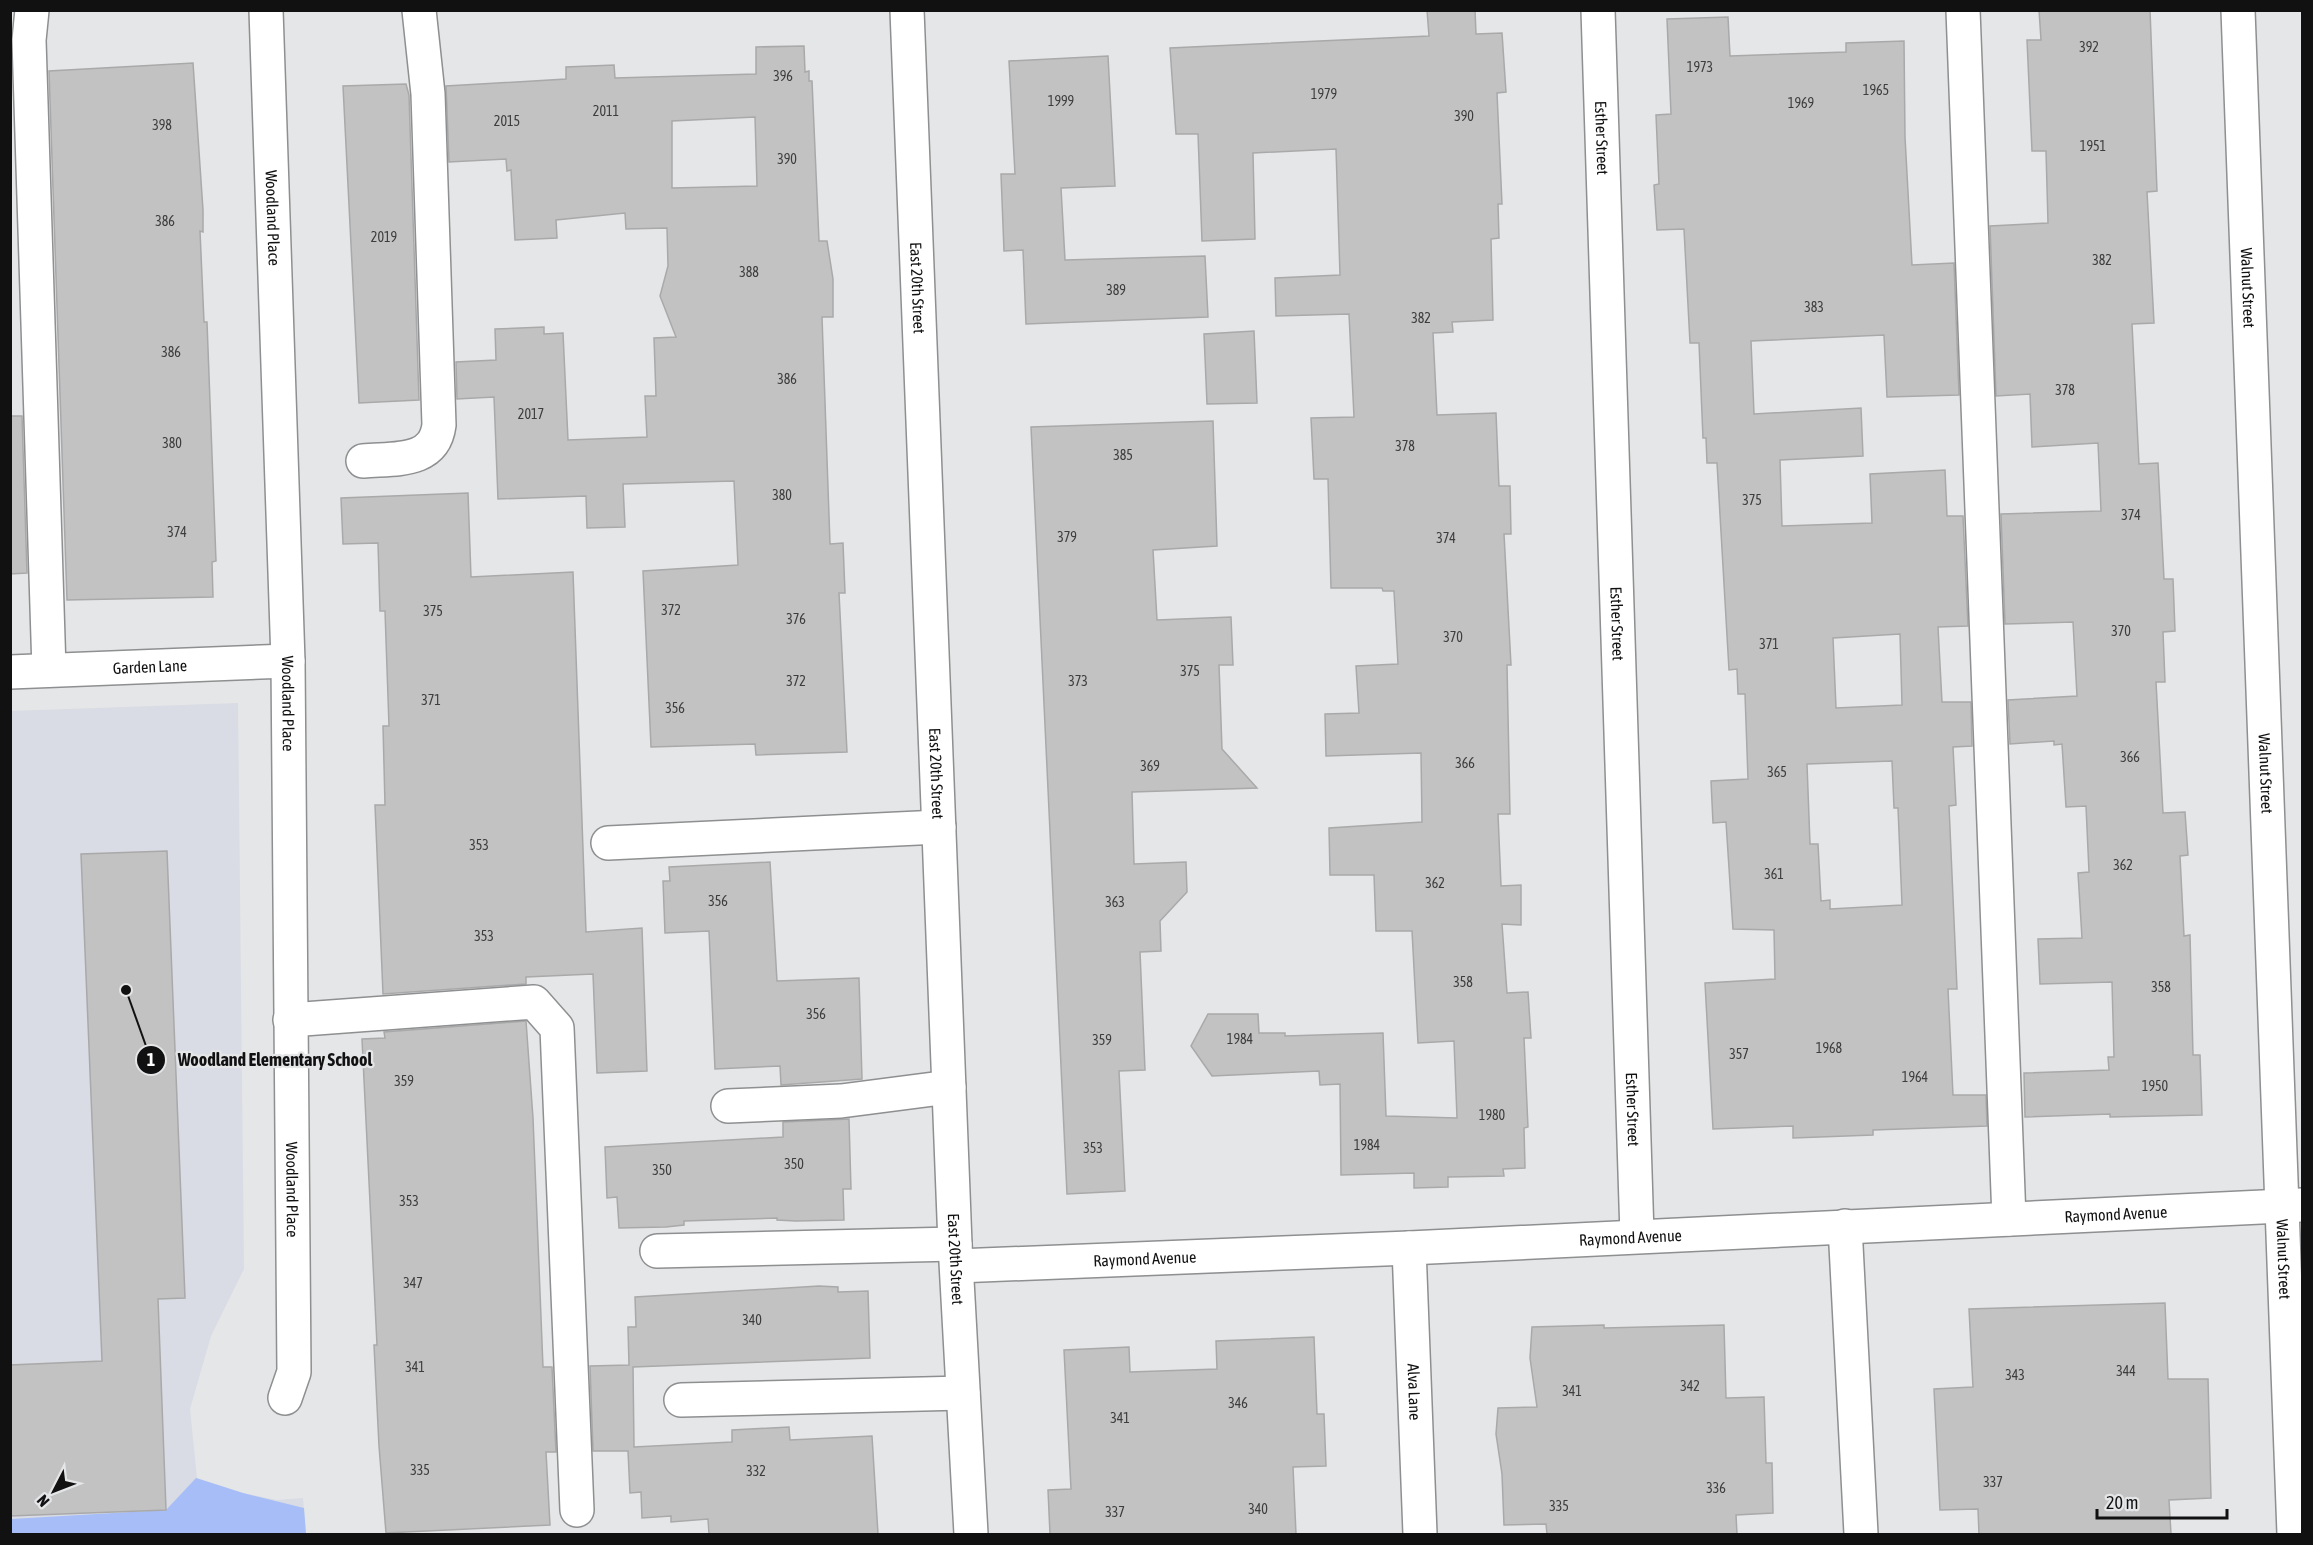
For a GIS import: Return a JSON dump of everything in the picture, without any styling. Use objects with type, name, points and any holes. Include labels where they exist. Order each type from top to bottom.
[{"type":"street","points":[[32,10],[30,52],[49,670]]},
{"type":"street","name":"Woodland Place","points":[[266,10],[288,661],[294,1372],[285,1398]]},
{"type":"street","points":[[363,461],[416,456],[430,448],[437,438],[439,425],[428,94],[419,10]]},
{"type":"street","name":"East 20th Street","points":[[906,10],[956,1255],[971,1534]]},
{"type":"street","name":"Esther Street","points":[[1598,10],[1636,1235]]},
{"type":"street","points":[[1964,10],[2009,1219]]},
{"type":"street","name":"Walnut Street","points":[[2238,10],[2292,1206],[2294,1534]]},
{"type":"street","name":"Garden Lane","points":[[10,672],[288,661]]},
{"type":"street","points":[[608,843],[939,827]]},
{"type":"street","points":[[290,1020],[534,1002],[557,1028],[577,1510]]},
{"type":"street","points":[[728,1106],[841,1101],[949,1087]]},
{"type":"street","name":"Raymond Avenue","points":[[657,1251],[956,1255],[1409,1248],[1636,1235],[2292,1206]]},
{"type":"street","points":[[1845,1226],[1861,1534]]},
{"type":"street","name":"Alva Lane","points":[[1409,1248],[1420,1534]]},
{"type":"street","points":[[681,1400],[963,1394]]},
{"type":"shaded area","points":[[238,703],[244,1269],[211,1336],[190,1409],[197,1478],[243,1493],[277,1500],[303,1498],[306,1534],[11,1534],[10,711]]},
{"type":"shaded area","points":[[196,1478],[243,1493],[304,1508],[306,1534],[11,1534],[11,1519],[166,1510]]},
{"type":"building","points":[[1427,10],[1475,10],[1476,34],[1502,33],[1506,92],[1497,93],[1502,204],[1498,204],[1499,238],[1491,239],[1493,320],[1452,322],[1453,332],[1433,333],[1437,415],[1496,413],[1499,486],[1510,486],[1511,534],[1504,534],[1511,665],[1507,665],[1510,814],[1498,814],[1501,886],[1521,885],[1521,925],[1502,924],[1507,993],[1528,992],[1531,1038],[1524,1038],[1528,1127],[1524,1128],[1525,1168],[1503,1169],[1504,1176],[1448,1177],[1448,1187],[1414,1188],[1414,1173],[1341,1175],[1340,1084],[1320,1085],[1319,1071],[1212,1076],[1191,1046],[1208,1014],[1258,1014],[1259,1033],[1285,1033],[1285,1036],[1383,1033],[1386,1116],[1457,1118],[1454,1041],[1418,1043],[1412,931],[1376,931],[1374,875],[1330,875],[1329,828],[1422,822],[1421,753],[1326,756],[1325,714],[1359,713],[1356,666],[1398,664],[1394,591],[1383,591],[1382,588],[1331,588],[1328,479],[1314,479],[1311,418],[1354,417],[1349,314],[1276,316],[1275,278],[1340,275],[1336,149],[1253,153],[1255,239],[1202,241],[1198,134],[1176,134],[1170,48],[1429,36]]},
{"type":"building","points":[[2039,10],[2150,10],[2157,191],[2147,192],[2154,323],[2132,324],[2139,464],[2158,463],[2164,579],[2173,579],[2175,631],[2163,632],[2165,682],[2156,682],[2163,813],[2185,812],[2188,855],[2180,856],[2184,936],[2190,935],[2193,1055],[2200,1055],[2202,1115],[2110,1117],[2110,1114],[2025,1117],[2024,1073],[2109,1070],[2108,1057],[2114,1057],[2112,982],[2040,984],[2038,939],[2082,938],[2078,873],[2089,872],[2086,806],[2066,807],[2062,744],[2054,745],[2054,741],[2010,744],[2008,700],[2077,696],[2073,622],[2005,624],[2001,514],[2101,511],[2098,443],[2032,447],[2030,394],[1996,396],[1990,226],[2048,223],[2046,151],[2032,151],[2027,40],[2041,40]]},
{"type":"building","points":[[1728,17],[1730,56],[1846,52],[1846,43],[1904,41],[1905,137],[1912,265],[1954,263],[1959,395],[1887,397],[1884,335],[1751,341],[1754,414],[1861,408],[1863,456],[1780,460],[1782,526],[1872,523],[1870,474],[1945,470],[1947,516],[1963,516],[1968,626],[1938,627],[1942,702],[1971,702],[1972,746],[1953,747],[1956,805],[1949,806],[1957,989],[1948,989],[1953,1095],[1986,1095],[1987,1126],[1873,1130],[1873,1135],[1793,1138],[1793,1126],[1713,1129],[1705,983],[1775,979],[1774,930],[1733,929],[1726,822],[1713,823],[1711,781],[1748,779],[1745,694],[1738,694],[1737,669],[1729,670],[1717,463],[1707,463],[1706,438],[1703,438],[1699,343],[1690,343],[1684,229],[1657,230],[1654,185],[1659,184],[1656,115],[1671,114],[1667,19]],"holes":[[[1900,634],[1902,705],[1836,708],[1833,638]],[[1892,761],[1894,808],[1898,808],[1902,905],[1830,909],[1830,900],[1821,901],[1818,844],[1810,844],[1807,764]]]},
{"type":"building","points":[[804,46],[805,72],[809,71],[809,81],[812,81],[819,241],[827,241],[833,279],[833,317],[822,317],[830,544],[843,543],[845,593],[839,593],[847,752],[756,755],[755,744],[651,747],[643,571],[738,565],[734,481],[623,484],[625,527],[587,528],[586,496],[498,499],[494,397],[457,399],[456,362],[496,360],[495,329],[544,327],[544,334],[563,333],[568,440],[647,437],[645,396],[656,396],[654,338],[676,337],[660,296],[668,266],[667,228],[626,229],[625,213],[556,220],[557,238],[515,240],[511,170],[507,171],[506,159],[449,162],[446,86],[566,79],[566,67],[614,65],[615,78],[756,74],[756,47]],"holes":[[[755,117],[757,186],[672,188],[672,121]]]},
{"type":"building","points":[[1108,56],[1115,186],[1061,188],[1065,260],[1205,256],[1208,317],[1026,324],[1023,250],[1004,251],[1001,174],[1015,174],[1009,61]]},
{"type":"building","points":[[193,63],[203,210],[203,232],[200,231],[204,322],[207,322],[216,561],[212,562],[213,597],[67,600],[49,71]]},
{"type":"building","points":[[406,84],[409,95],[419,400],[359,403],[343,86]]},
{"type":"building","points":[[1254,331],[1257,403],[1207,404],[1204,334]]},
{"type":"building","points":[[10,416],[22,416],[27,573],[10,574]]},
{"type":"building","points":[[1213,421],[1217,546],[1153,550],[1157,620],[1231,617],[1233,665],[1219,665],[1222,749],[1257,788],[1132,792],[1134,864],[1186,862],[1187,892],[1160,921],[1161,951],[1140,952],[1145,1070],[1119,1071],[1125,1191],[1067,1194],[1031,427]]},
{"type":"building","points":[[468,493],[471,577],[573,572],[586,932],[642,928],[647,1071],[597,1073],[593,974],[526,977],[526,984],[383,994],[375,805],[385,805],[383,726],[389,726],[385,611],[380,611],[378,543],[343,544],[341,498]]},
{"type":"building","points":[[167,851],[185,1298],[158,1299],[166,1510],[10,1516],[10,1365],[102,1361],[81,854]]},
{"type":"building","points":[[770,862],[777,981],[859,978],[862,1079],[781,1085],[780,1066],[715,1069],[709,931],[665,933],[663,881],[670,881],[669,867]]},
{"type":"building","points":[[526,1021],[533,1118],[543,1367],[552,1367],[556,1452],[546,1452],[550,1525],[386,1533],[374,1345],[377,1345],[362,1039],[385,1038],[384,1032]]},
{"type":"building","points":[[849,1119],[851,1189],[843,1189],[844,1220],[796,1221],[777,1220],[777,1218],[684,1221],[684,1225],[666,1227],[619,1228],[617,1197],[607,1198],[605,1147],[783,1137],[783,1122]]},
{"type":"building","points":[[819,1286],[838,1287],[838,1292],[868,1291],[870,1358],[633,1367],[634,1447],[732,1442],[732,1430],[789,1427],[790,1440],[872,1436],[878,1534],[709,1534],[708,1519],[671,1522],[671,1516],[642,1518],[641,1492],[630,1493],[628,1451],[593,1451],[590,1366],[629,1365],[628,1327],[636,1327],[635,1297]]},
{"type":"building","points":[[2165,1303],[2168,1379],[2208,1379],[2211,1498],[2169,1500],[2171,1534],[1979,1534],[1978,1509],[1940,1510],[1934,1389],[1973,1387],[1969,1309]]},
{"type":"building","points":[[1604,1325],[1604,1328],[1724,1325],[1726,1398],[1764,1397],[1766,1463],[1772,1463],[1773,1513],[1736,1515],[1737,1534],[1547,1534],[1546,1524],[1504,1525],[1502,1474],[1496,1434],[1498,1408],[1537,1407],[1530,1358],[1532,1327]]},
{"type":"building","points":[[1314,1337],[1317,1414],[1324,1414],[1326,1466],[1293,1467],[1296,1534],[1050,1534],[1048,1490],[1071,1489],[1064,1350],[1129,1347],[1130,1372],[1217,1369],[1216,1341]]},
{"type":"place","name":"Woodland Elementary School","points":[[126,990]]}]
